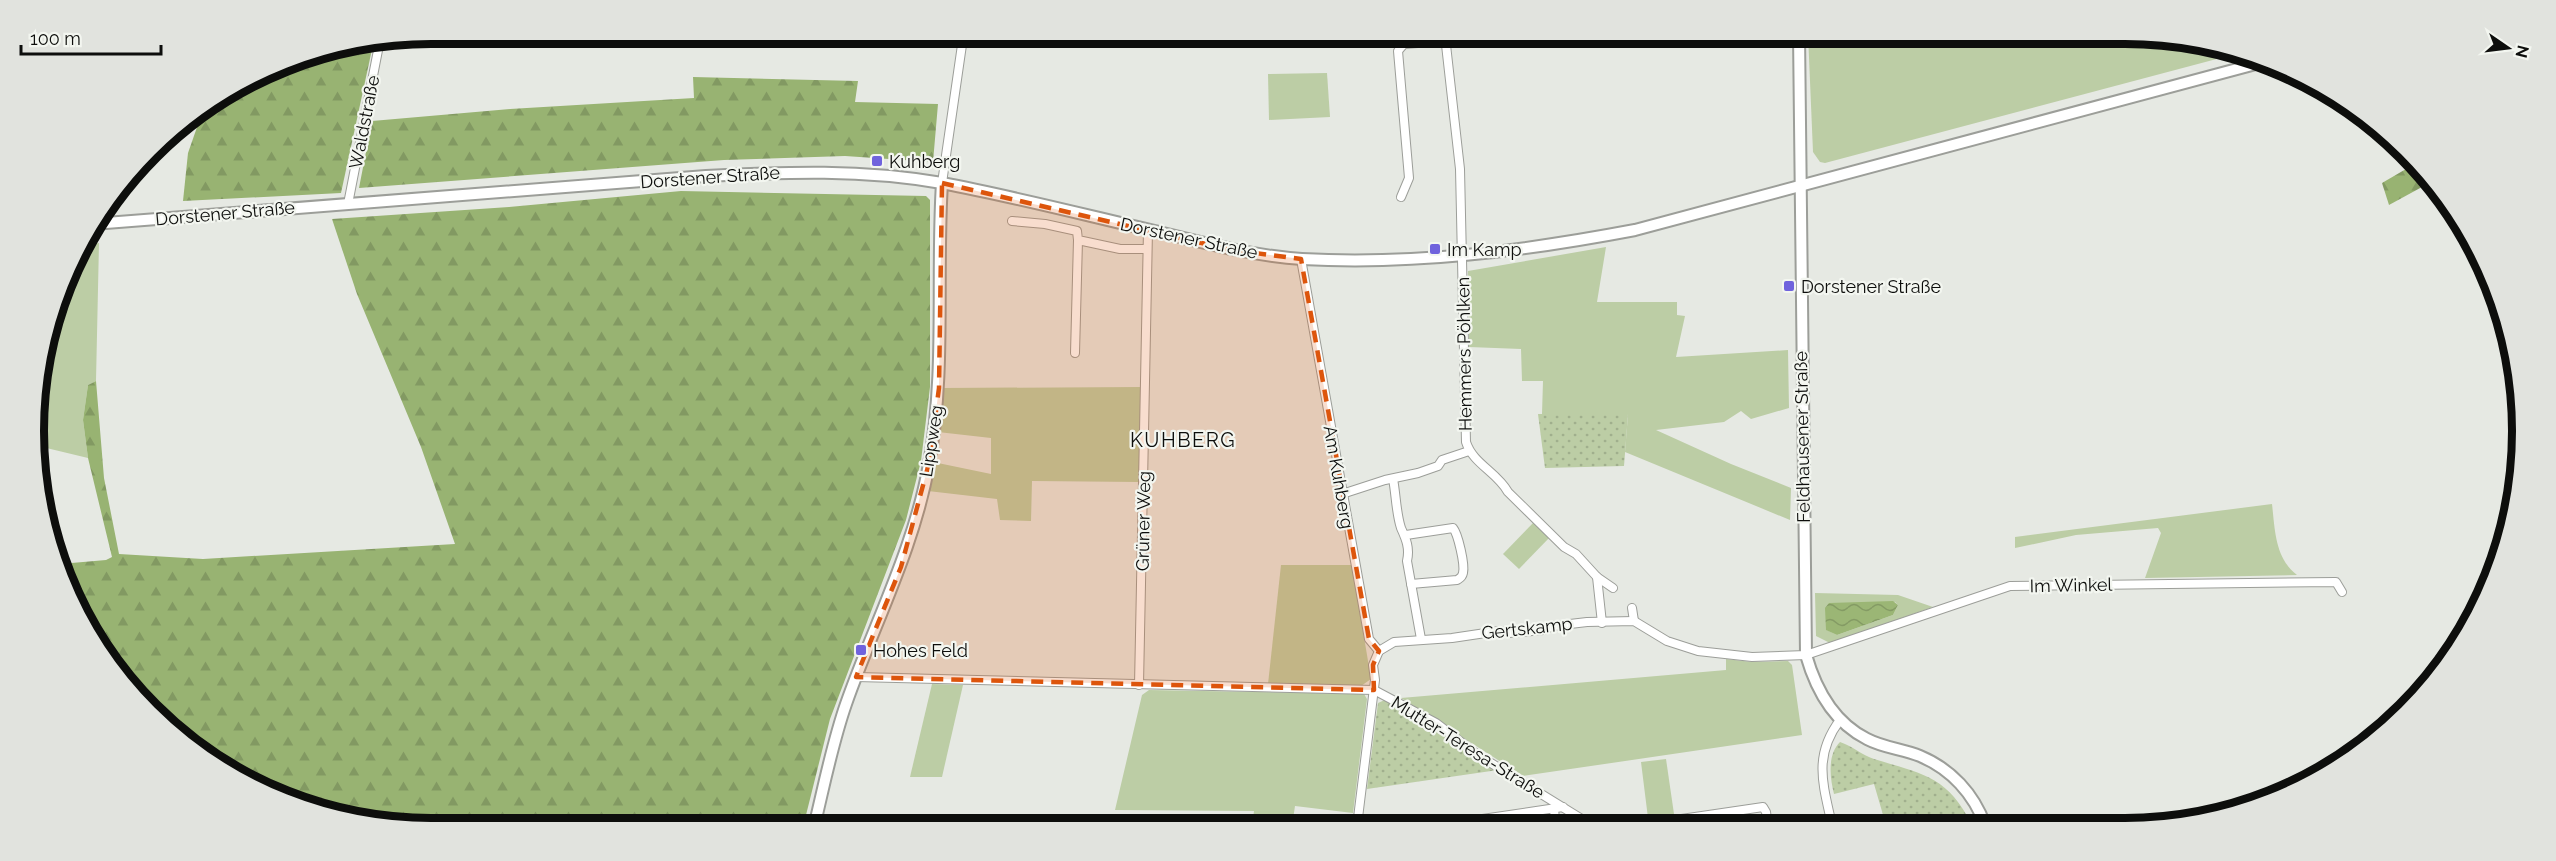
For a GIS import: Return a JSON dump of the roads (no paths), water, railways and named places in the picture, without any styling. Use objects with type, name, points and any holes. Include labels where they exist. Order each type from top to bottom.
[{"type":"main road","name":"Feldhausener Straße","points":[[1799,44],[1806,655],[1818,691],[1840,720],[1865,738],[1920,756],[1938,765],[1970,795],[1982,818]]},
{"type":"main road","name":"Dorstener Straße","points":[[104,223],[790,171],[872,173],[942,183],[1232,250],[1301,259],[1462,256],[1543,247],[1635,230],[2252,65]]},
{"type":"main road","name":"Lippweg","points":[[816,818],[836,736],[856,677],[904,558],[929,464],[939,388],[939,245],[942,183]]},
{"type":"street","name":"Lippweg","points":[[942,183],[962,44]]},
{"type":"street","points":[[1401,197],[1409,178],[1398,51],[1404,44]]},
{"type":"street","points":[[1446,44],[1460,169],[1462,256]]},
{"type":"street","name":"Waldstraße","points":[[348,204],[379,47]]},
{"type":"street","points":[[1012,221],[1045,224],[1077,231],[1075,353]]},
{"type":"street","name":"Grüner Weg","points":[[1139,685],[1148,230]]},
{"type":"street","points":[[1078,240],[1120,249],[1147,249]]},
{"type":"street","name":"Hemmers Pöhlken","points":[[1462,256],[1466,442],[1469,451],[1564,547],[1576,554],[1597,577],[1612,588]]},
{"type":"street","name":"Am Kuhberg","points":[[1301,259],[1369,639],[1379,651]]},
{"type":"street","name":"Hemmers Pöhlken","points":[[1342,494],[1438,466],[1442,460],[1469,451]]},
{"type":"street","points":[[1393,479],[1401,528],[1406,535],[1420,639]]},
{"type":"street","points":[[1406,535],[1452,528],[1457,533],[1464,570],[1462,576],[1457,580],[1411,584]]},
{"type":"street","points":[[1597,577],[1602,622]]},
{"type":"street","name":"Im Winkel","points":[[1806,655],[2010,586],[2336,582],[2342,592]]},
{"type":"street","points":[[1632,609],[1634,621],[1667,641],[1698,651],[1752,657],[1806,655]]},
{"type":"street","name":"Gertskamp","points":[[1379,651],[1394,642],[1452,638],[1499,631],[1509,633],[1543,630],[1553,626],[1634,621]]},
{"type":"street","points":[[1358,818],[1374,690],[1373,663],[1379,651]]},
{"type":"street","points":[[856,677],[1374,690]]},
{"type":"street","name":"Mutter-Teresa-Straße","points":[[1374,690],[1436,723],[1478,755],[1580,818]]},
{"type":"street","points":[[1831,818],[1822,767],[1825,744],[1840,720]]},
{"type":"street","points":[[1501,818],[1563,807]]},
{"type":"street","points":[[1688,818],[1763,807],[1766,818]]},
{"type":"street","points":[[1554,810],[1555,818]]},
{"type":"water","points":[[1893,601],[1898,605],[1893,615],[1837,635],[1826,630],[1825,608],[1829,603]]},
{"type":"place","name":"Kuhberg","points":[[877,161]]},
{"type":"place","name":"Im Kamp","points":[[1435,249]]},
{"type":"place","name":"Dorstener Straße","points":[[1789,286]]},
{"type":"place","name":"Hohes Feld","points":[[861,650]]},
{"type":"district","name":"KUHBERG","points":[[1183,440]]}]
